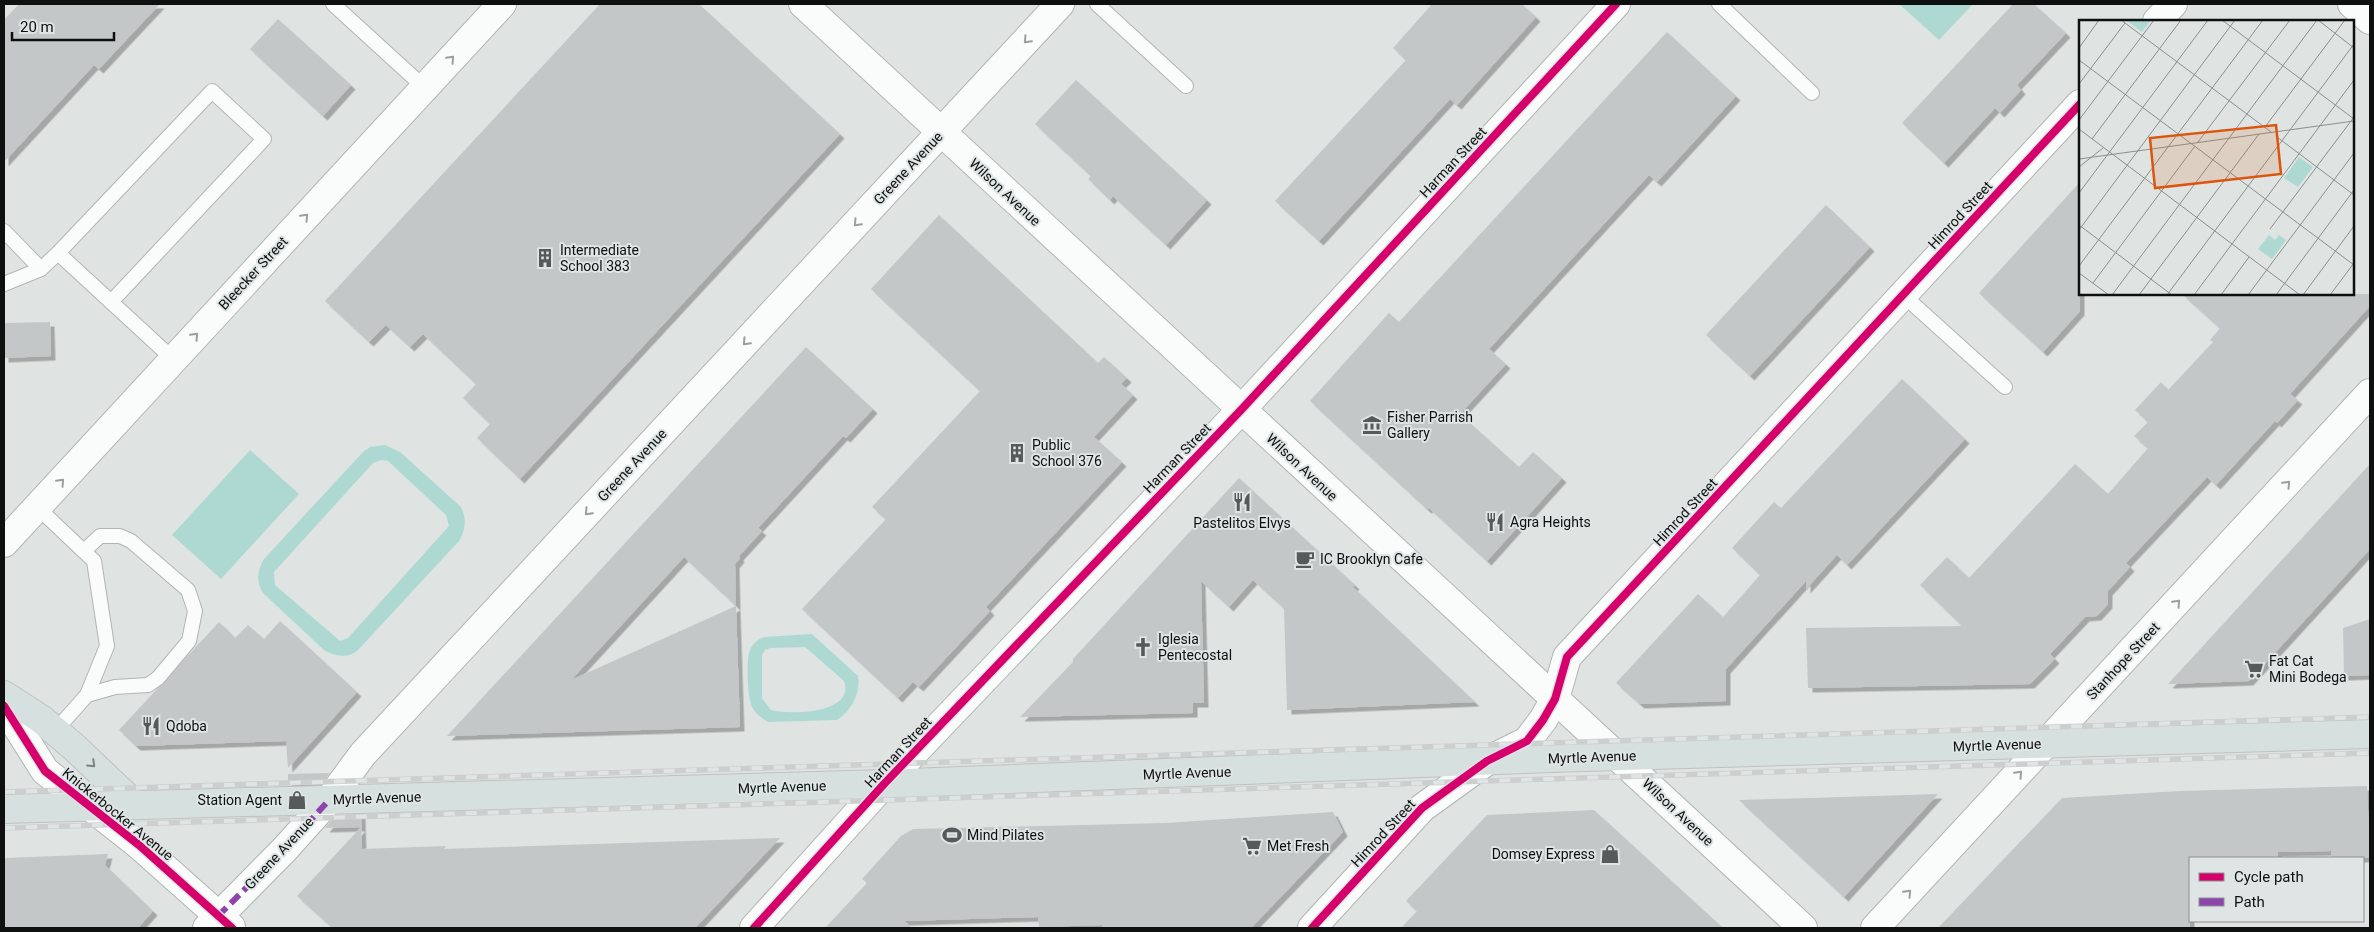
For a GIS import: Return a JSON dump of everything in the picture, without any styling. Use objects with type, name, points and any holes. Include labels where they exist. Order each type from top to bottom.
[{"type":"main road","points":[[4,695],[41,719],[134,804]]},
{"type":"main road","name":"Myrtle Avenue","points":[[4,809],[884,784],[1487,761],[2370,734]]},
{"type":"street","name":"Bleecker Street","points":[[4,543],[502,4]]},
{"type":"street","name":"Wilson Avenue","points":[[803,4],[1240,410],[1803,928]]},
{"type":"street","name":"Greene Avenue","points":[[219,924],[329,800],[369,747],[1060,4]]},
{"type":"street","name":"Harman Street","points":[[754,928],[884,784],[1240,410],[1616,4]]},
{"type":"street","points":[[2352,4],[2370,20]]},
{"type":"street","name":"Himrod Street","points":[[1312,928],[1422,808],[1487,761],[1527,741],[1543,720],[1555,699],[1567,657],[2079,105]]},
{"type":"street","name":"Stanhope Street","points":[[1874,928],[2370,393]]},
{"type":"street","name":"Knickerbocker Avenue","points":[[4,706],[45,772],[139,845],[219,924]]},
{"type":"lane","points":[[333,4],[425,88]]},
{"type":"lane","points":[[1097,4],[1186,86]]},
{"type":"lane","points":[[1719,4],[1812,93]]},
{"type":"lane","points":[[4,284],[41,269],[58,254],[212,91],[264,139],[111,302]]},
{"type":"lane","points":[[4,231],[41,269]]},
{"type":"lane","points":[[58,254],[173,359]]},
{"type":"lane","points":[[1903,295],[2005,387]]},
{"type":"lane","points":[[37,507],[94,561],[107,646],[87,695],[55,731]]},
{"type":"lane","points":[[84,551],[100,536],[120,536],[131,541],[188,590],[195,611],[189,641],[158,678],[148,685],[115,687],[87,695]]},
{"type":"shaded area","points":[[1899,4],[1973,4],[1939,40]]},
{"type":"shaded area","points":[[385,445],[400,452],[460,506],[465,519],[464,528],[459,541],[358,650],[346,656],[338,655],[325,651],[263,593],[258,580],[259,572],[264,559],[363,452],[370,447]],"holes":[[[382,460],[388,461],[446,515],[449,526],[348,638],[340,641],[275,585],[274,572],[373,463]]]},
{"type":"shaded area","points":[[250,450],[299,494],[221,579],[172,535]]},
{"type":"shaded area","points":[[812,634],[858,676],[858,689],[854,701],[847,712],[837,720],[768,722],[758,715],[753,709],[749,697],[748,662],[753,645],[765,637]],"holes":[[[805,647],[844,681],[845,692],[840,700],[831,706],[805,712],[771,710],[762,698],[762,655],[765,650],[770,648]]]},
{"type":"building","points":[[19,4],[160,4],[99,69],[94,65],[4,162],[4,20]]},
{"type":"building","name":"Intermediate School 383","points":[[600,4],[699,4],[840,134],[520,479],[477,438],[490,424],[463,398],[476,384],[423,334],[410,347],[386,325],[369,342],[325,301]]},
{"type":"building","points":[[1432,4],[1522,4],[1536,17],[1457,105],[1450,99],[1319,241],[1275,201],[1406,60],[1393,48]]},
{"type":"building","points":[[2013,4],[2034,4],[2066,33],[2017,85],[2021,90],[2000,113],[1995,108],[1944,163],[1902,123]]},
{"type":"building","points":[[278,19],[351,85],[323,116],[250,49]]},
{"type":"building","points":[[1667,32],[1736,96],[1657,182],[1649,175],[1489,349],[1506,364],[1460,414],[1519,467],[1533,452],[1562,478],[1487,561],[1429,508],[1427,509],[1310,401],[1389,313],[1399,322]]},
{"type":"building","points":[[1076,80],[1207,200],[1166,245],[1113,196],[1110,200],[1088,179],[1091,176],[1035,124]]},
{"type":"building","points":[[2079,183],[2080,311],[2043,352],[1979,293]]},
{"type":"building","points":[[1826,205],[1870,247],[1750,376],[1706,335]]},
{"type":"building","name":"Public School 376","points":[[939,215],[1098,363],[1104,357],[1127,378],[1121,384],[1133,395],[1094,437],[1122,462],[986,607],[990,611],[919,687],[913,682],[898,698],[802,609],[886,519],[872,507],[980,391],[871,289]]},
{"type":"building","points":[[2370,294],[2370,306],[2290,394],[2298,400],[2277,423],[2275,421],[2216,485],[2207,477],[2126,563],[2130,567],[2108,591],[2108,604],[2097,616],[2085,617],[2050,654],[2055,659],[2030,684],[1808,688],[1806,628],[1962,626],[1920,585],[1947,557],[1969,578],[2075,464],[2108,494],[2148,448],[2134,436],[2148,422],[2135,410],[2161,382],[2168,390],[2213,342],[2210,340],[2220,328],[2183,295]]},
{"type":"building","points":[[50,322],[51,356],[4,358],[4,323]]},
{"type":"building","points":[[806,347],[873,409],[846,438],[843,436],[758,528],[762,531],[739,556],[740,558],[735,564],[740,727],[447,736]],"holes":[[[684,557],[736,606],[571,680]]]},
{"type":"building","points":[[1902,379],[1965,439],[1847,565],[1837,555],[1806,589],[1806,581],[1726,669],[1726,701],[1640,704],[1616,683],[1698,594],[1723,617],[1760,575],[1732,548],[1774,502],[1781,508]]},
{"type":"building","points":[[2370,464],[2370,549],[2249,681],[2168,684]]},
{"type":"building","points":[[1239,478],[1355,585],[1353,587],[1475,702],[1287,710],[1284,608],[1253,580],[1229,607],[1201,581],[1204,703],[1193,703],[1193,713],[1020,717],[1073,662],[1073,659]]},
{"type":"building","points":[[2370,619],[2370,675],[2344,676],[2343,628]]},
{"type":"building","points":[[280,621],[357,692],[288,768],[286,741],[136,746],[119,730],[219,622],[235,638],[248,625],[264,639]]},
{"type":"building","points":[[330,773],[321,784],[288,785],[288,774]]},
{"type":"building","points":[[2367,786],[2370,858],[2331,857],[2331,851],[2278,852],[2278,857],[2189,857],[2190,928],[1938,928],[2062,798],[2180,791]]},
{"type":"building","points":[[1938,794],[1844,897],[1739,800],[1810,798]]},
{"type":"building","points":[[1594,810],[1723,928],[1401,928],[1417,911],[1406,901],[1487,815]]},
{"type":"building","points":[[1333,812],[1343,832],[1251,928],[1102,928],[1102,925],[1039,927],[1038,917],[904,921],[912,928],[825,928],[867,883],[862,879],[901,836],[913,829],[1165,823]]},
{"type":"building","points":[[361,814],[362,849],[446,846],[444,849],[780,838],[695,928],[333,928],[297,896],[361,827],[325,828],[336,815]]},
{"type":"building","points":[[108,854],[105,865],[153,911],[138,928],[4,928],[4,858]]},
{"type":"railway","points":[[4,792],[2370,717]]},
{"type":"railway","points":[[4,828],[2370,753]]},
{"type":"marked path","points":[[218,916],[284,850],[329,800]]},
{"type":"cycle path","points":[[754,928],[884,784],[1241,410],[1616,4]]},
{"type":"cycle path","points":[[1312,928],[1422,808],[1487,761],[1527,741],[1543,720],[1555,699],[1567,657],[2079,105]]},
{"type":"cycle path","points":[[4,706],[45,771],[139,845],[232,928]]},
{"type":"place","name":"Intermediate School 383","points":[[545,258]]},
{"type":"place","name":"Fisher Parrish Gallery","points":[[1372,425]]},
{"type":"place","name":"Public School 376","points":[[1017,453]]},
{"type":"place","name":"Pastelitos Elvys","points":[[1242,502]]},
{"type":"place","name":"Agra Heights","points":[[1495,522]]},
{"type":"place","name":"IC Brooklyn Cafe","points":[[1305,559]]},
{"type":"place","name":"Iglesia Pentecostal","points":[[1143,647]]},
{"type":"place","name":"Fat Cat Mini Bodega","points":[[2254,669]]},
{"type":"place","name":"Qdoba","points":[[151,726]]},
{"type":"place","name":"Station Agent","points":[[297,800]]},
{"type":"place","name":"Mind Pilates","points":[[952,835]]},
{"type":"place","name":"Met Fresh","points":[[1252,846]]},
{"type":"place","name":"Domsey Express","points":[[1610,854]]}]
